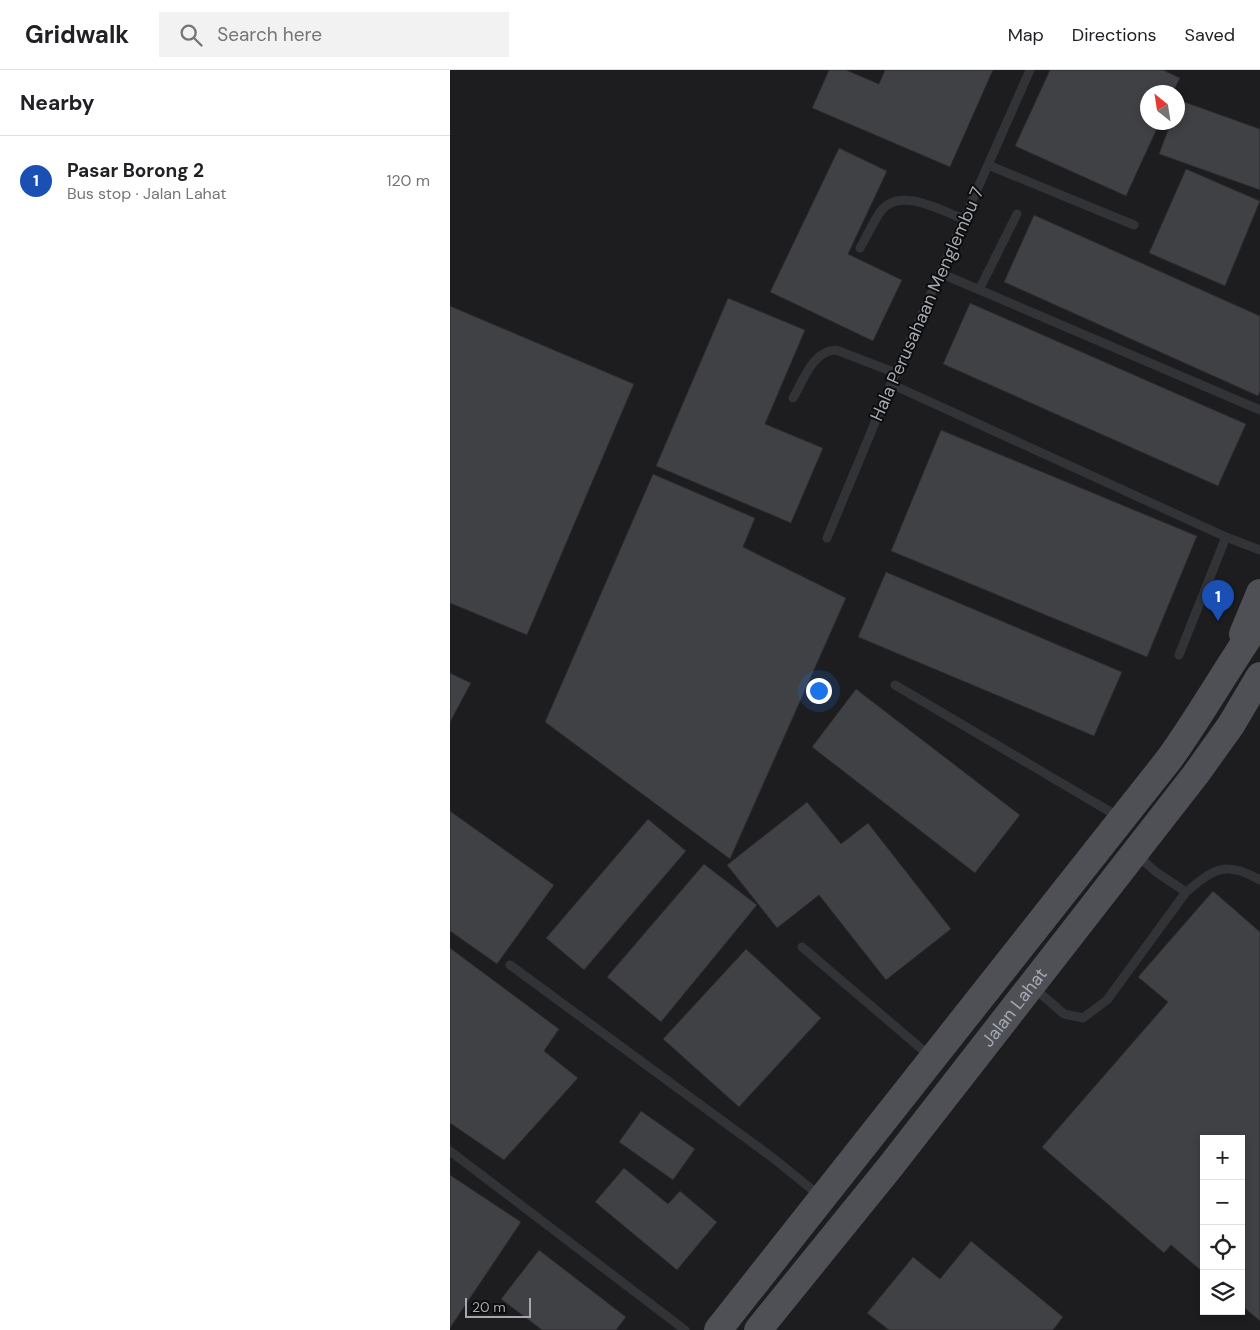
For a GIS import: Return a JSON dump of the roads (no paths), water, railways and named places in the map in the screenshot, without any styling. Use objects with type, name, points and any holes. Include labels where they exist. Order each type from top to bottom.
[{"type":"main road","points":[[1232,661],[1260,593]]},
{"type":"main road","points":[[718,1330],[1170,758],[1204,709],[1232,661],[1260,620]]},
{"type":"main road","name":"Jalan Lahat","points":[[758,1330],[890,1167],[1135,853],[1211,753],[1260,676]]},
{"type":"lane","name":"Hala Perusahaan Menglembu 7","points":[[827,538],[891,384],[1030,70]]},
{"type":"lane","points":[[988,164],[1134,225]]},
{"type":"lane","points":[[860,248],[882,210],[894,201],[906,199],[964,219]]},
{"type":"lane","points":[[979,290],[1017,214]]},
{"type":"lane","points":[[940,273],[1260,410]]},
{"type":"lane","points":[[793,398],[817,356],[826,350],[836,350],[896,373]]},
{"type":"lane","points":[[891,384],[1226,537],[1260,550]]},
{"type":"lane","points":[[1180,655],[1226,537]]},
{"type":"lane","points":[[896,685],[1122,819]]},
{"type":"lane","points":[[1135,853],[1163,877],[1186,892]]},
{"type":"lane","points":[[1032,987],[1064,1014],[1083,1018],[1107,1000],[1186,892],[1212,871],[1238,870],[1260,880]]},
{"type":"lane","points":[[802,947],[934,1059]]},
{"type":"lane","points":[[510,965],[773,1158],[822,1198]]},
{"type":"lane","points":[[450,1151],[685,1330]]},
{"type":"place","name":"Pasar Borong 2","points":[[1218,621]]}]
